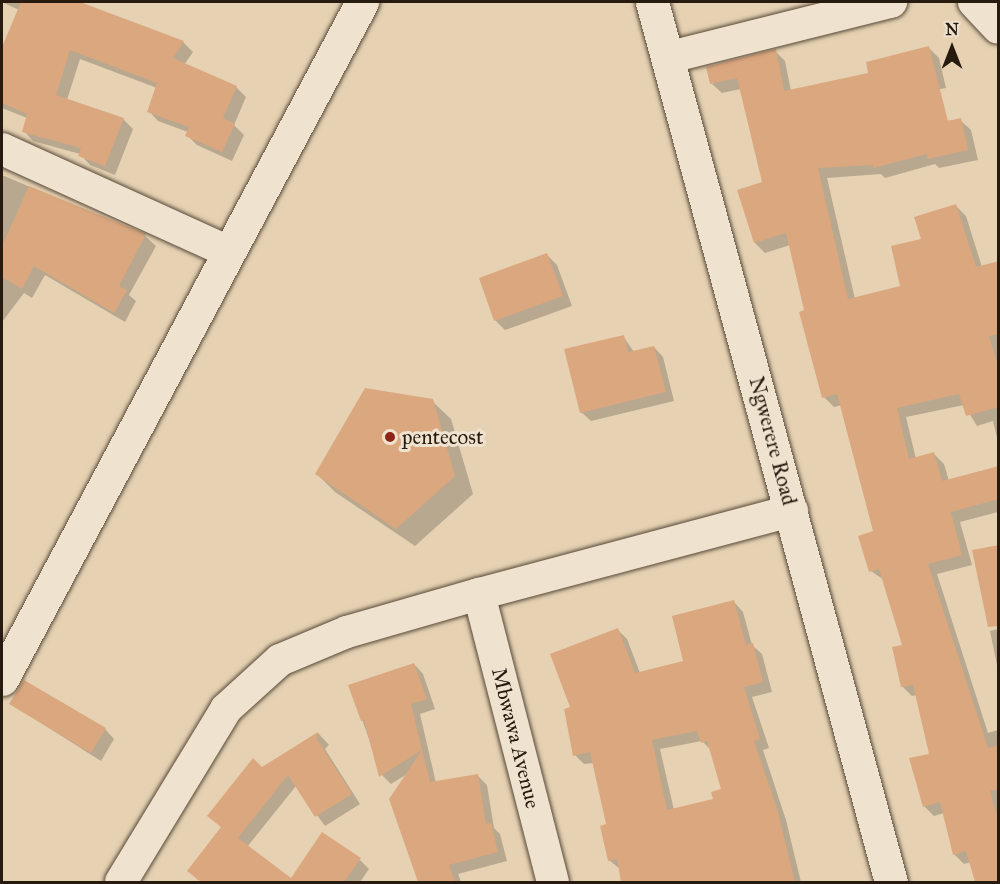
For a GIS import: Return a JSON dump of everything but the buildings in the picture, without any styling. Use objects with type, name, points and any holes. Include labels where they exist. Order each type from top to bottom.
[{"type":"street","points":[[2,679],[362,2]]},
{"type":"street","name":"Ngwerere Road","points":[[652,2],[670,57],[891,882]]},
{"type":"street","points":[[670,57],[891,2]]},
{"type":"street","points":[[974,2],[999,28]]},
{"type":"street","points":[[2,149],[229,252]]},
{"type":"street","points":[[121,882],[226,709],[280,660],[347,632],[479,594],[792,511]]},
{"type":"street","name":"Mbwawa Avenue","points":[[479,594],[553,882]]},
{"type":"place","name":"pentecost","points":[[390,437]]}]
